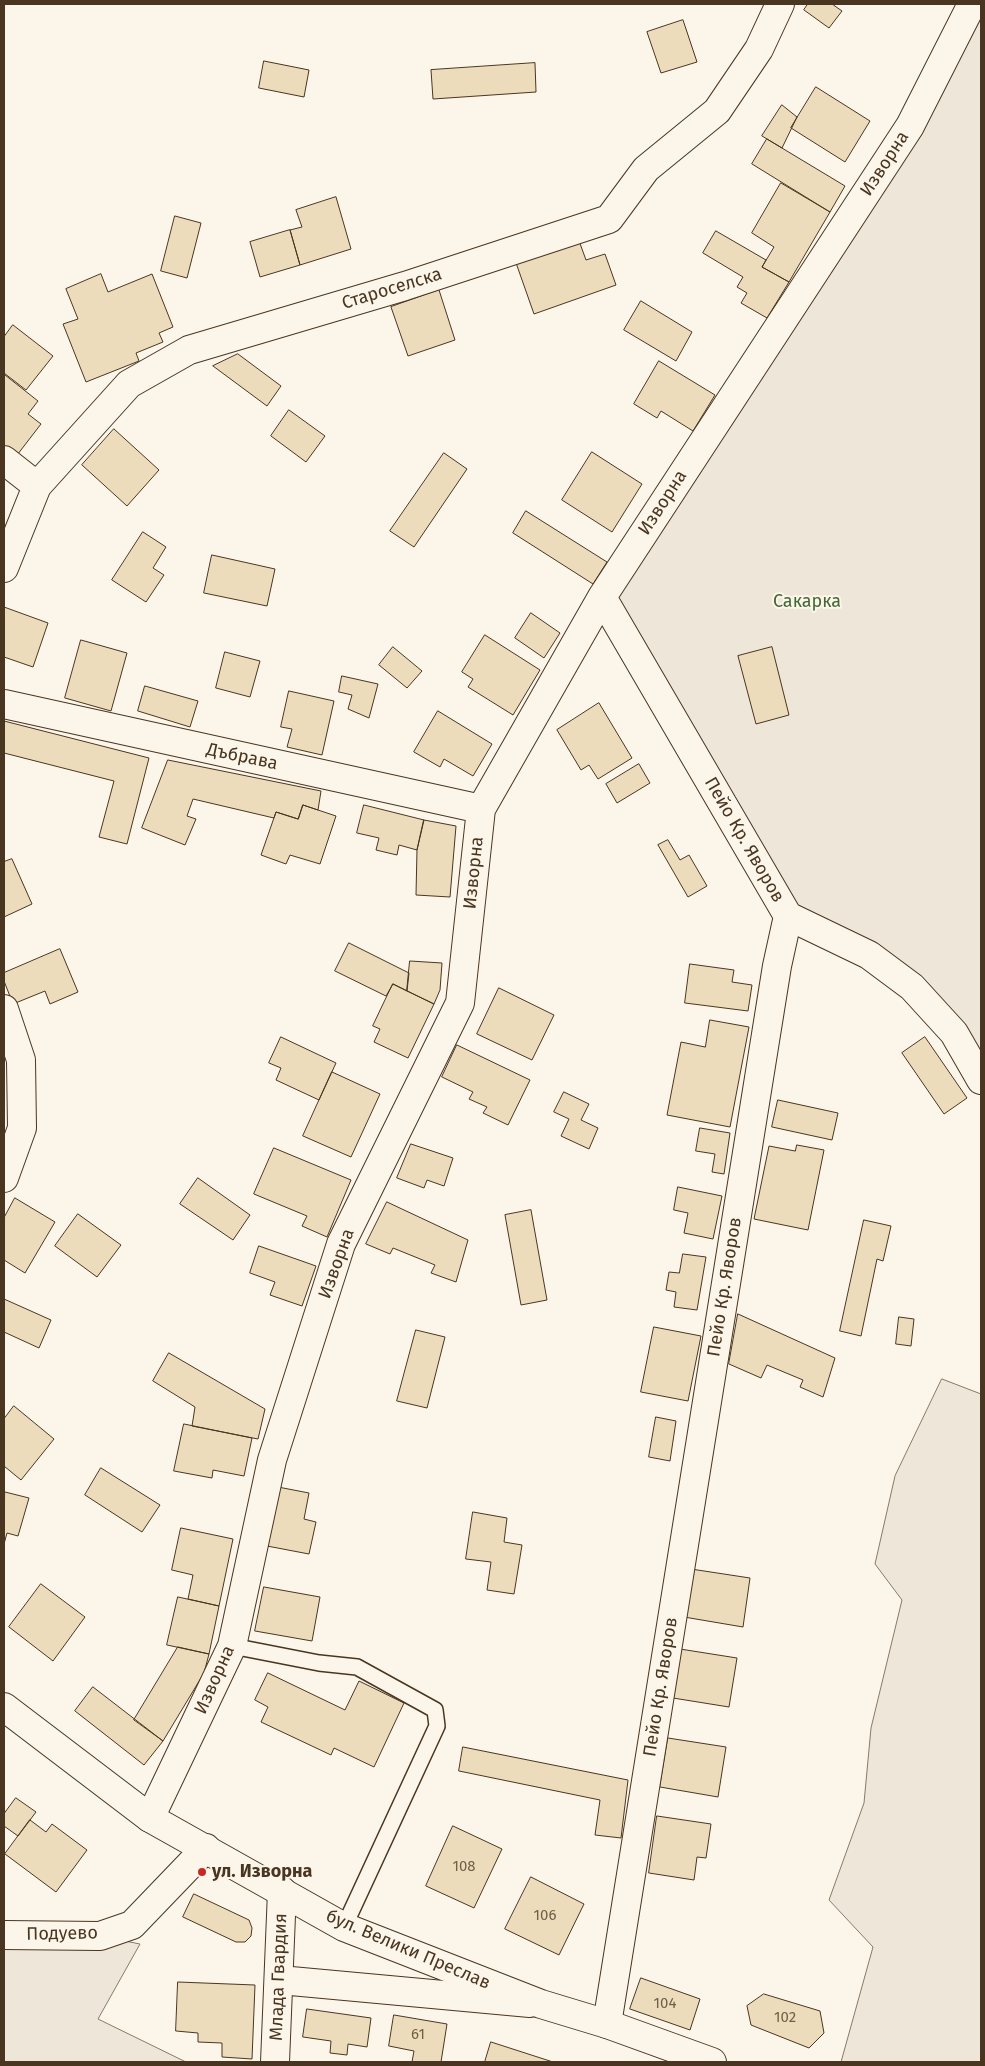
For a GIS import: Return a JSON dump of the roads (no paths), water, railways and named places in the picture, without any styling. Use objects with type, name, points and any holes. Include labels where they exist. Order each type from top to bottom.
[{"type":"street","name":"Староселска","points":[[4,568],[37,486],[129,384],[189,350],[405,286],[609,219],[646,169],[716,111],[759,49],[780,4]]},
{"type":"street","name":"Изворна","points":[[150,1818],[232,1646],[272,1460],[341,1244],[460,1003],[481,809],[602,597],[910,126],[971,4]]},
{"type":"street","points":[[4,460],[37,486]]},
{"type":"street","name":"Пейо Кр. Яворов","points":[[602,597],[788,916],[777,966],[607,2024]]},
{"type":"street","name":"Дъбрава","points":[[4,704],[481,809]]},
{"type":"street","points":[[788,916],[869,956],[912,987],[954,1033],[981,1080]]},
{"type":"street","points":[[4,1009],[21,1060],[22,1128],[4,1178]]},
{"type":"street","name":"бул. Велики Преслав","points":[[4,1707],[150,1818],[344,1927],[541,2004],[607,2024],[712,2062]]},
{"type":"street","name":"Подуево","points":[[4,1935],[100,1936],[132,1925],[206,1848]]},
{"type":"street","name":"Млада Гвардия","points":[[275,2062],[280,1980],[282,1891]]},
{"type":"street","points":[[280,1980],[541,2004]]},
{"type":"lane","points":[[232,1646],[320,1663],[357,1667],[434,1710],[437,1726],[344,1927]]},
{"type":"place","name":"ул. Изворна","points":[[202,1872]]},
{"type":"park label","name":"Сакарка","points":[[807,602]]}]
